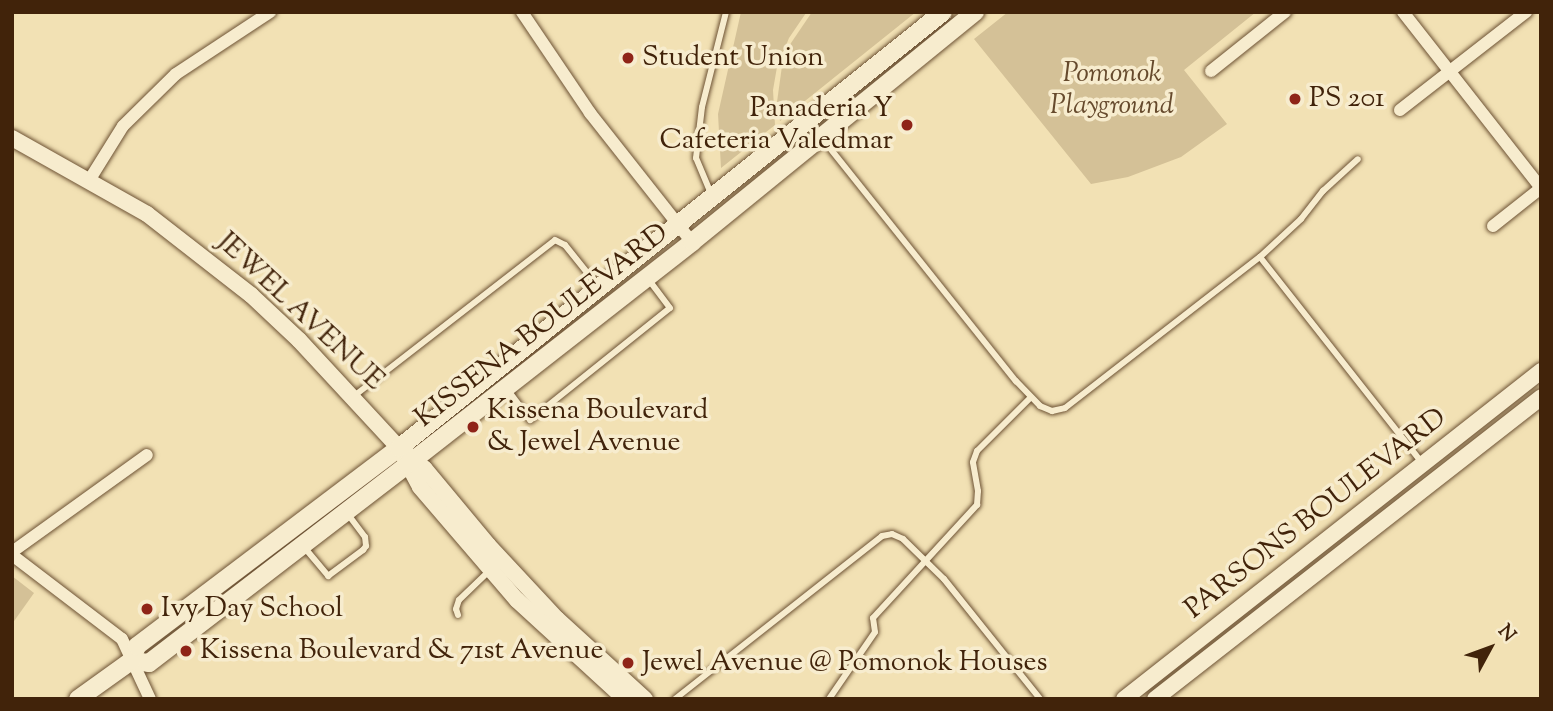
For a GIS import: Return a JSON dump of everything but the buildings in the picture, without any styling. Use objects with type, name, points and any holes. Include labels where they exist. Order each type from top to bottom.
[{"type":"main road","name":"KISSENA BOULEVARD","points":[[131,661],[149,663],[692,242],[975,12]]},
{"type":"main road","name":"KISSENA BOULEVARD","points":[[78,699],[131,661],[137,646],[144,640],[399,448],[939,16]]},
{"type":"street","points":[[90,179],[123,126],[176,74],[270,12]]},
{"type":"street","points":[[522,12],[590,113],[692,242]]},
{"type":"street","points":[[1211,71],[1285,12]]},
{"type":"street","points":[[1403,12],[1541,188],[1493,226]]},
{"type":"street","points":[[1400,110],[1526,12]]},
{"type":"street","name":"JEWEL AVENUE","points":[[12,138],[90,179],[147,214],[208,258],[299,340],[557,619],[645,699]]},
{"type":"street","name":"PARSONS BOULEVARD","points":[[1124,699],[1541,371]]},
{"type":"street","name":"PARSONS BOULEVARD","points":[[1155,699],[1541,397]]},
{"type":"street","points":[[147,455],[12,554],[122,639],[150,699]]},
{"type":"street","name":"JEWEL AVENUE","points":[[410,462],[420,487],[490,570],[550,632],[625,699]]},
{"type":"lane","points":[[713,198],[696,158],[702,107],[726,12]]},
{"type":"lane","points":[[939,16],[946,35]]},
{"type":"lane","points":[[809,122],[981,339],[1031,397],[1046,409],[1058,411],[1259,257],[1301,219],[1323,191],[1358,159]]},
{"type":"lane","points":[[353,396],[555,240],[565,245],[599,287]]},
{"type":"lane","points":[[1259,257],[1423,464]]},
{"type":"lane","points":[[505,386],[530,420],[670,309],[646,276]]},
{"type":"lane","points":[[829,699],[875,632],[873,618],[977,505],[978,491],[973,462],[977,451],[1031,397]]},
{"type":"lane","points":[[302,545],[325,574],[331,575],[366,546],[365,537],[346,511]]},
{"type":"lane","points":[[675,699],[883,536],[897,536],[925,559],[1040,699]]},
{"type":"lane","points":[[458,615],[456,609],[459,600],[490,570]]},
{"type":"green space","points":[[741,12],[806,13],[789,38],[777,67],[773,90],[775,125],[721,168],[718,114]]},
{"type":"green space","points":[[812,12],[916,12],[780,121],[777,102],[782,66],[791,43]]},
{"type":"green space","name":"Pomonok Playground","points":[[1008,12],[1256,12],[1184,70],[1227,124],[1181,157],[1128,177],[1091,184],[974,39]]},
{"type":"green space","points":[[12,576],[34,593],[12,624]]},
{"type":"place","name":"Student Union","points":[[628,58]]},
{"type":"place","name":"PS 201","points":[[1295,99]]},
{"type":"place","name":"Panaderia Y Cafeteria Valedmar","points":[[907,125]]},
{"type":"place","name":"Kissena Boulevard & Jewel Avenue","points":[[473,427]]},
{"type":"place","name":"Ivy Day School","points":[[147,609]]},
{"type":"place","name":"Kissena Boulevard & 71st Avenue","points":[[186,651]]},
{"type":"place","name":"Jewel Avenue @ Pomonok Houses","points":[[628,663]]}]
